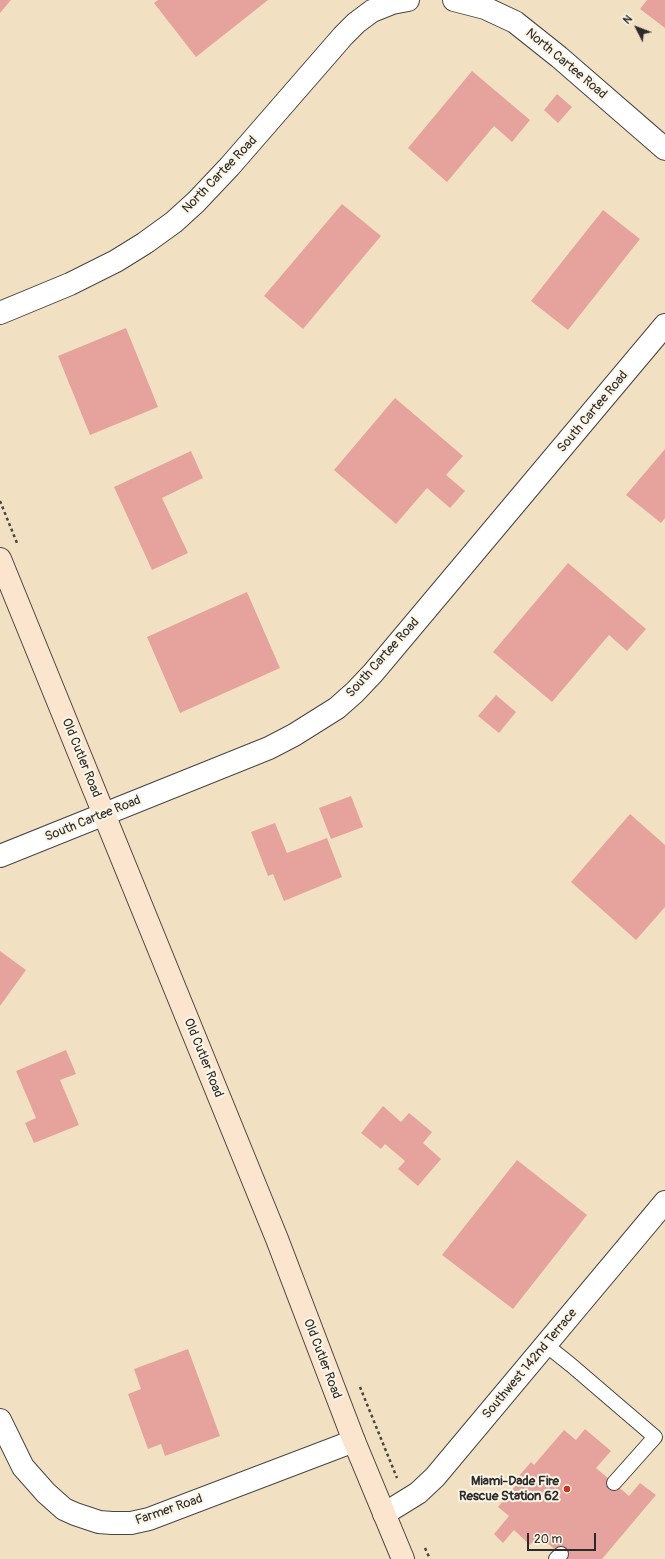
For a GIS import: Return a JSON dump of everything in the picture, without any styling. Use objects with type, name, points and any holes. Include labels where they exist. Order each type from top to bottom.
[{"type":"main road","name":"Old Cutler Road","points":[[0,559],[274,1232],[354,1441],[403,1559]]},
{"type":"street","name":"North Cartee Road","points":[[0,313],[90,275],[139,247],[174,222],[230,166],[356,23],[372,11],[392,3],[408,0]]},
{"type":"street","name":"North Cartee Road","points":[[454,0],[485,8],[515,22],[559,57],[665,149]]},
{"type":"street","name":"South Cartee Road","points":[[0,856],[269,748],[337,708],[355,692],[378,667],[644,352],[665,325]]},
{"type":"street","name":"Southwest 142nd Terrace","points":[[384,1514],[418,1493],[435,1477],[665,1202]]},
{"type":"street","name":"Farmer Road","points":[[0,1420],[24,1467],[46,1493],[70,1511],[99,1522],[112,1523],[131,1523],[149,1519],[354,1441]]},
{"type":"lane","points":[[546,1345],[655,1437],[614,1483]]},
{"type":"building","points":[[0,0],[11,0],[0,13]]},
{"type":"building","points":[[158,0],[268,0],[196,57],[154,3]]},
{"type":"building","points":[[647,0],[665,0],[665,28],[640,9]]},
{"type":"building","points":[[472,71],[530,120],[512,142],[494,126],[447,182],[408,148]]},
{"type":"building","points":[[557,94],[572,107],[558,123],[544,110]]},
{"type":"building","points":[[342,204],[381,236],[303,329],[264,296]]},
{"type":"building","points":[[603,210],[640,239],[568,330],[531,301]]},
{"type":"building","points":[[126,328],[158,407],[90,435],[58,356]]},
{"type":"building","points":[[395,398],[463,456],[446,475],[465,491],[450,508],[427,488],[396,524],[334,470]]},
{"type":"building","points":[[665,449],[665,518],[661,523],[626,495]]},
{"type":"building","points":[[191,451],[203,478],[162,498],[188,553],[152,570],[114,487]]},
{"type":"building","points":[[568,563],[646,629],[627,651],[609,635],[552,702],[493,652]]},
{"type":"building","points":[[247,592],[280,668],[180,713],[147,637]]},
{"type":"building","points":[[496,695],[516,712],[499,733],[478,716]]},
{"type":"building","points":[[351,796],[363,827],[331,839],[319,808]]},
{"type":"building","points":[[630,814],[665,845],[665,907],[636,940],[571,882]]},
{"type":"building","points":[[275,823],[287,853],[327,838],[342,877],[284,901],[273,874],[268,876],[251,832]]},
{"type":"building","points":[[0,951],[26,970],[0,1006]]},
{"type":"building","points":[[66,1050],[76,1074],[60,1080],[79,1125],[34,1143],[25,1123],[36,1118],[16,1071]]},
{"type":"building","points":[[383,1106],[401,1122],[409,1113],[432,1132],[423,1143],[441,1159],[418,1186],[398,1169],[405,1161],[385,1144],[381,1149],[361,1133]]},
{"type":"building","points":[[517,1160],[587,1215],[513,1309],[442,1255]]},
{"type":"building","points":[[188,1349],[220,1436],[165,1456],[161,1444],[148,1449],[128,1394],[141,1389],[134,1369]]},
{"type":"building","name":"Miami-Dade Fire Rescue Station 62","points":[[585,1429],[611,1451],[596,1468],[629,1496],[640,1483],[656,1495],[602,1559],[566,1559],[538,1535],[530,1545],[514,1530],[503,1543],[494,1534],[509,1516],[498,1507],[522,1478],[519,1476],[531,1462],[534,1465],[564,1430],[576,1440]]},
{"type":"place","name":"Miami-Dade Fire Rescue Station 62","points":[[567,1489]]}]
